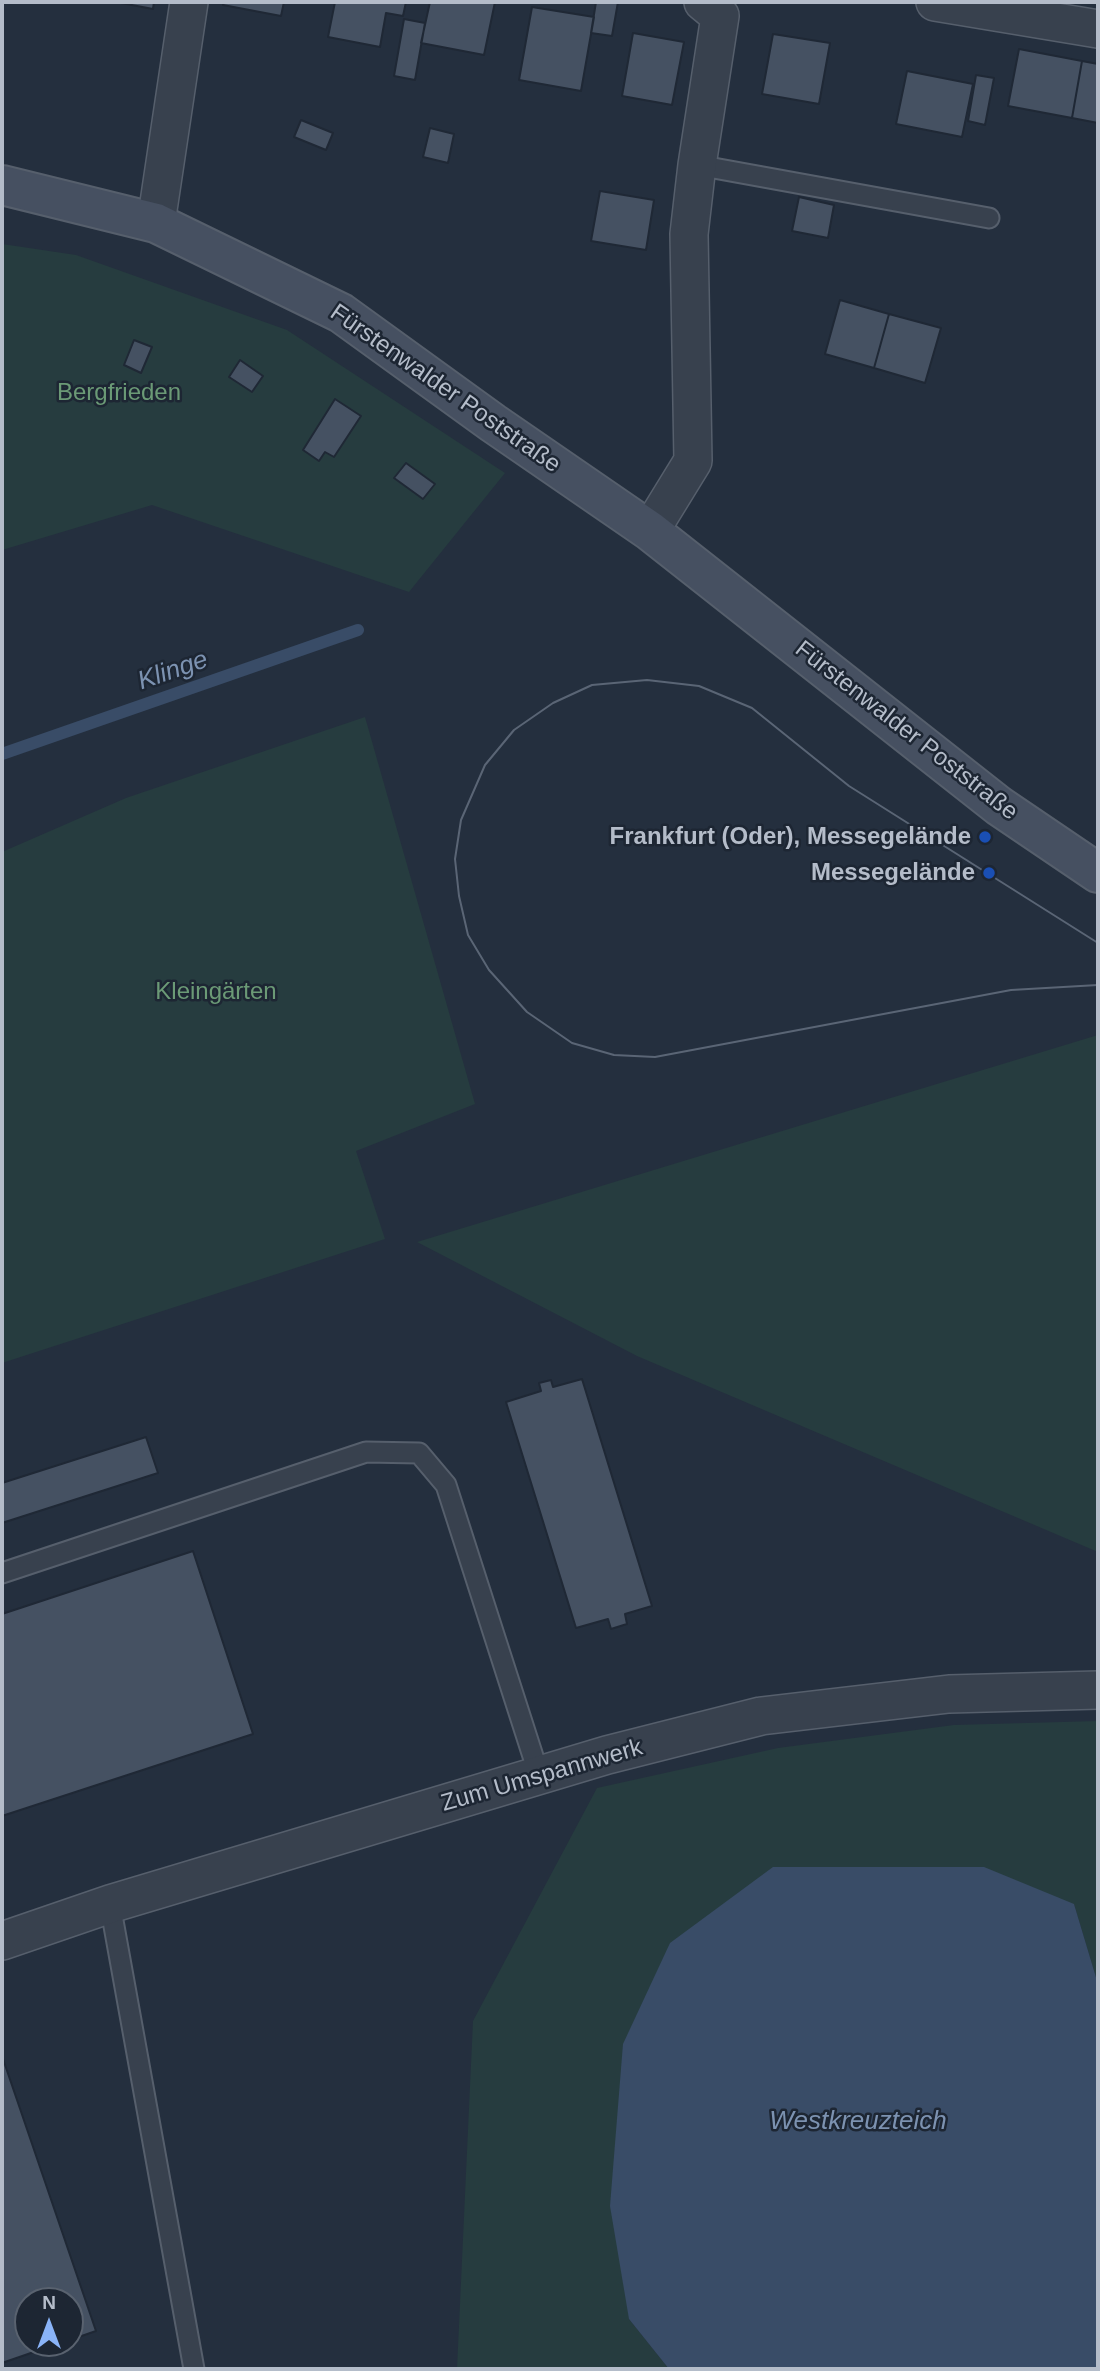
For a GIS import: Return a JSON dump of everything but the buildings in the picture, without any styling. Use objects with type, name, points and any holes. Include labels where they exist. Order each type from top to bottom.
[{"type":"street","points":[[156,223],[189,2]]},
{"type":"street","points":[[650,531],[693,461],[689,234],[696,165],[720,16],[703,2]]},
{"type":"street","points":[[935,2],[1098,29]]},
{"type":"street","name":"Fürstenwalder Poststraße","points":[[2,185],[156,223],[341,313],[493,423],[650,531],[999,806],[1098,873]]},
{"type":"street","name":"Zum Umspannwerk","points":[[2,1941],[110,1904],[539,1775],[761,1716],[949,1694],[1098,1690]]},
{"type":"lane","points":[[696,165],[989,218]]},
{"type":"lane","points":[[2,1573],[366,1452],[419,1453],[446,1485],[539,1775]]},
{"type":"lane","points":[[110,1904],[194,2369]]},
{"type":"green space","name":"Bergfrieden","points":[[2,244],[76,255],[287,330],[505,473],[409,592],[152,505],[2,550]]},
{"type":"green space","name":"Kleingärten","points":[[365,717],[475,1104],[356,1151],[385,1239],[2,1363],[2,852],[126,798]]},
{"type":"green space","points":[[1098,1035],[1098,1552],[637,1356],[417,1242]]},
{"type":"green space","points":[[1098,1721],[1098,1984],[1074,1904],[629,2319],[669,2369],[457,2369],[473,2021],[597,1788],[778,1748],[954,1725]]},
{"type":"water","name":"Westkreuzteich","points":[[773,1867],[984,1867],[1074,1904],[1098,1984],[1098,2369],[669,2369],[629,2319],[610,2206],[623,2044],[670,1943]]},
{"type":"waterway","name":"Klinge","points":[[2,754],[358,630]]},
{"type":"tram line","points":[[1098,943],[849,786],[752,708],[699,686],[647,680],[592,685],[553,703],[514,730],[485,765],[461,820],[455,859],[459,896],[468,935],[489,970],[527,1012],[572,1043],[614,1055],[655,1057],[1011,990],[1098,985]]},
{"type":"place","name":"Frankfurt (Oder), Messegelände","points":[[985,837]]},
{"type":"place","name":"Messegelände","points":[[989,873]]}]
